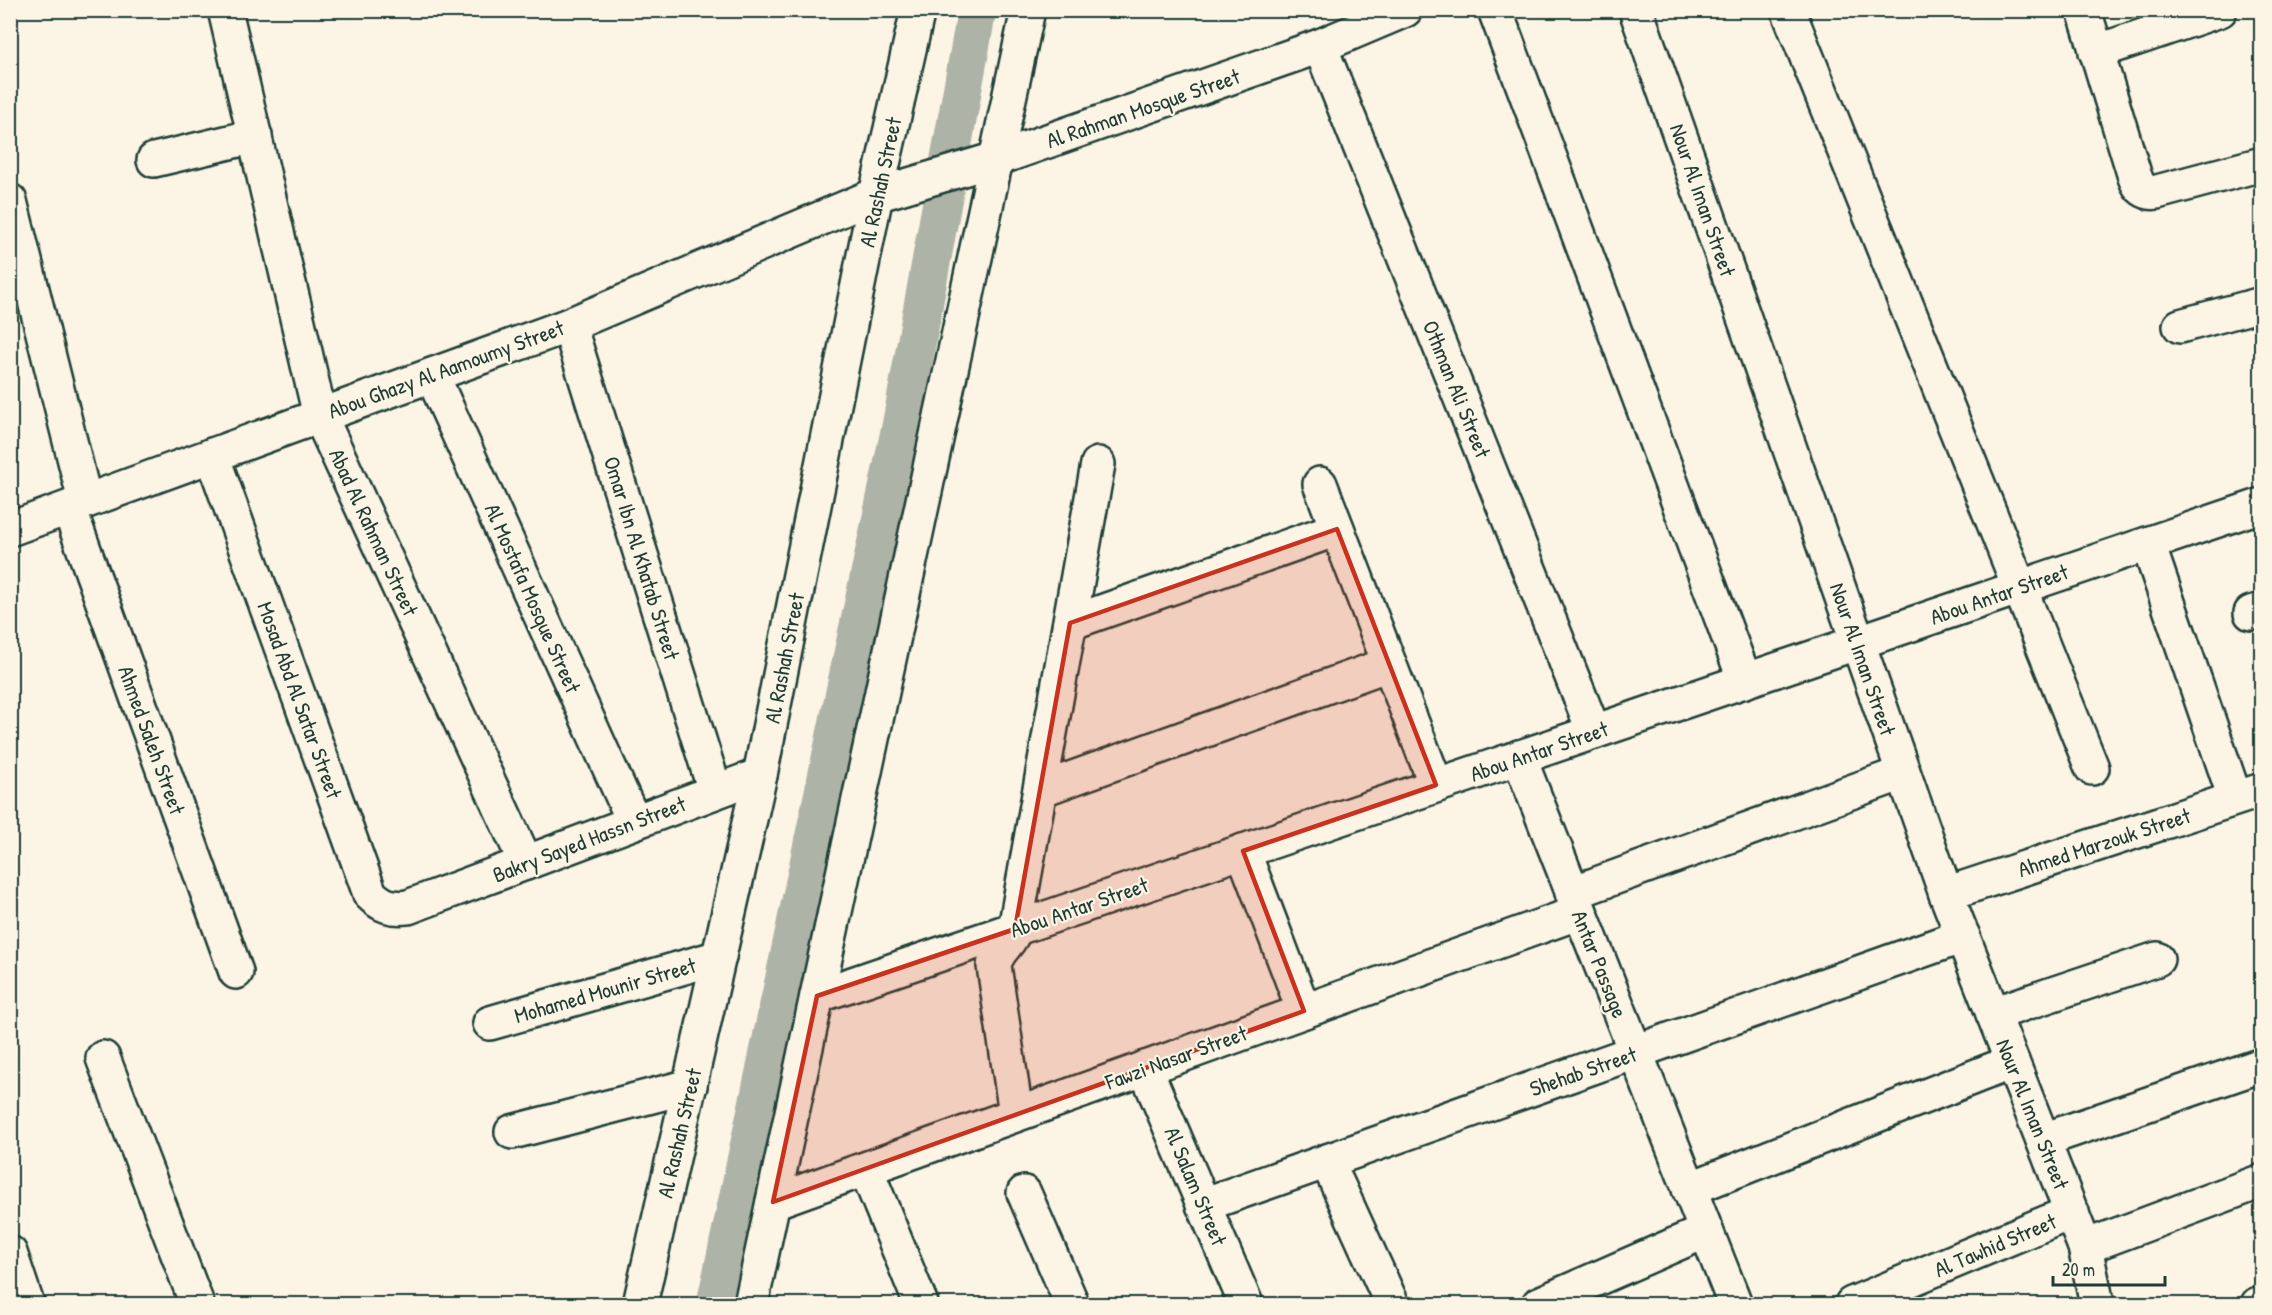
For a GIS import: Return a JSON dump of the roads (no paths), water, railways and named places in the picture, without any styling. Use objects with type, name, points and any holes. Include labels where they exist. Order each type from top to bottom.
[{"type":"street","name":"Abad Al Rahman Street","points":[[225,10],[320,416],[526,863]]},
{"type":"street","name":"Al Rashah Street","points":[[640,1305],[760,775],[876,195],[918,10]]},
{"type":"street","points":[[750,1305],[1028,10]]},
{"type":"street","name":"Al Rahman Mosque Street","points":[[876,195],[996,159],[1320,46],[1405,10]]},
{"type":"street","points":[[1495,10],[1746,681]]},
{"type":"street","name":"Nour Al Iman Street","points":[[1636,10],[1946,894],[2085,1247],[2097,1305]]},
{"type":"street","points":[[1788,10],[2092,768]]},
{"type":"street","points":[[2084,10],[2140,189],[2151,194],[2262,164]]},
{"type":"street","points":[[2096,52],[2220,10]]},
{"type":"street","name":"Othman Ali Street","points":[[1320,46],[1594,732]]},
{"type":"street","points":[[154,160],[255,136]]},
{"type":"street","name":"Abou Ghazy Al Aamoumy Street","points":[[10,529],[569,325],[876,195]]},
{"type":"street","name":"Ahmed Saleh Street","points":[[10,201],[77,505],[236,972]]},
{"type":"street","points":[[2180,326],[2262,304]]},
{"type":"street","name":"Omar Ibn Al Khatab Street","points":[[569,325],[715,791]]},
{"type":"street","name":"Al Mostafa Mosque Street","points":[[432,375],[633,822]]},
{"type":"street","name":"Mosad Abd Al Satar Street","points":[[212,455],[370,894],[386,906],[397,909],[417,904]]},
{"type":"street","points":[[1016,1114],[994,975],[997,953],[1012,939],[1016,929],[1098,464]]},
{"type":"street","points":[[1320,484],[1436,785]]},
{"type":"street","name":"Abou Antar Street","points":[[817,996],[2262,505]]},
{"type":"street","points":[[1070,623],[1337,529]]},
{"type":"street","points":[[2148,544],[2248,794]]},
{"type":"street","points":[[1040,790],[1389,664]]},
{"type":"street","name":"Antar Passage","points":[[1519,757],[1736,1305]]},
{"type":"street","name":"Fawzi Nasar Street","points":[[773,1202],[1304,1011],[1903,773]]},
{"type":"street","name":"Bakry Sayed Hassn Street","points":[[417,904],[760,775]]},
{"type":"street","name":"Ahmed Marzouk Street","points":[[1946,894],[2248,794]]},
{"type":"street","points":[[1243,851],[1304,1011]]},
{"type":"street","name":"Shehab Street","points":[[1203,1205],[1962,936]]},
{"type":"street","name":"Mohamed Mounir Street","points":[[490,1023],[719,957]]},
{"type":"street","points":[[1993,1014],[2157,959]]},
{"type":"street","points":[[103,1058],[197,1305]]},
{"type":"street","points":[[1689,1189],[2012,1062]]},
{"type":"street","points":[[2043,1140],[2262,1065]]},
{"type":"street","name":"Al Salam Street","points":[[1145,1068],[1246,1305]]},
{"type":"street","points":[[512,1132],[690,1086]]},
{"type":"street","points":[[1328,1161],[1392,1305]]},
{"type":"street","points":[[866,1168],[921,1305]]},
{"type":"street","name":"Al Tawhid Street","points":[[2085,1247],[2262,1181]]},
{"type":"street","points":[[1024,1193],[1071,1305]]},
{"type":"street","name":"Al Tawhid Street","points":[[1852,1305],[2072,1212]]},
{"type":"street","points":[[1539,1305],[1706,1231]]},
{"type":"street","points":[[10,1253],[27,1305]]},
{"type":"waterway","points":[[716,1304],[902,422],[977,10]]}]
